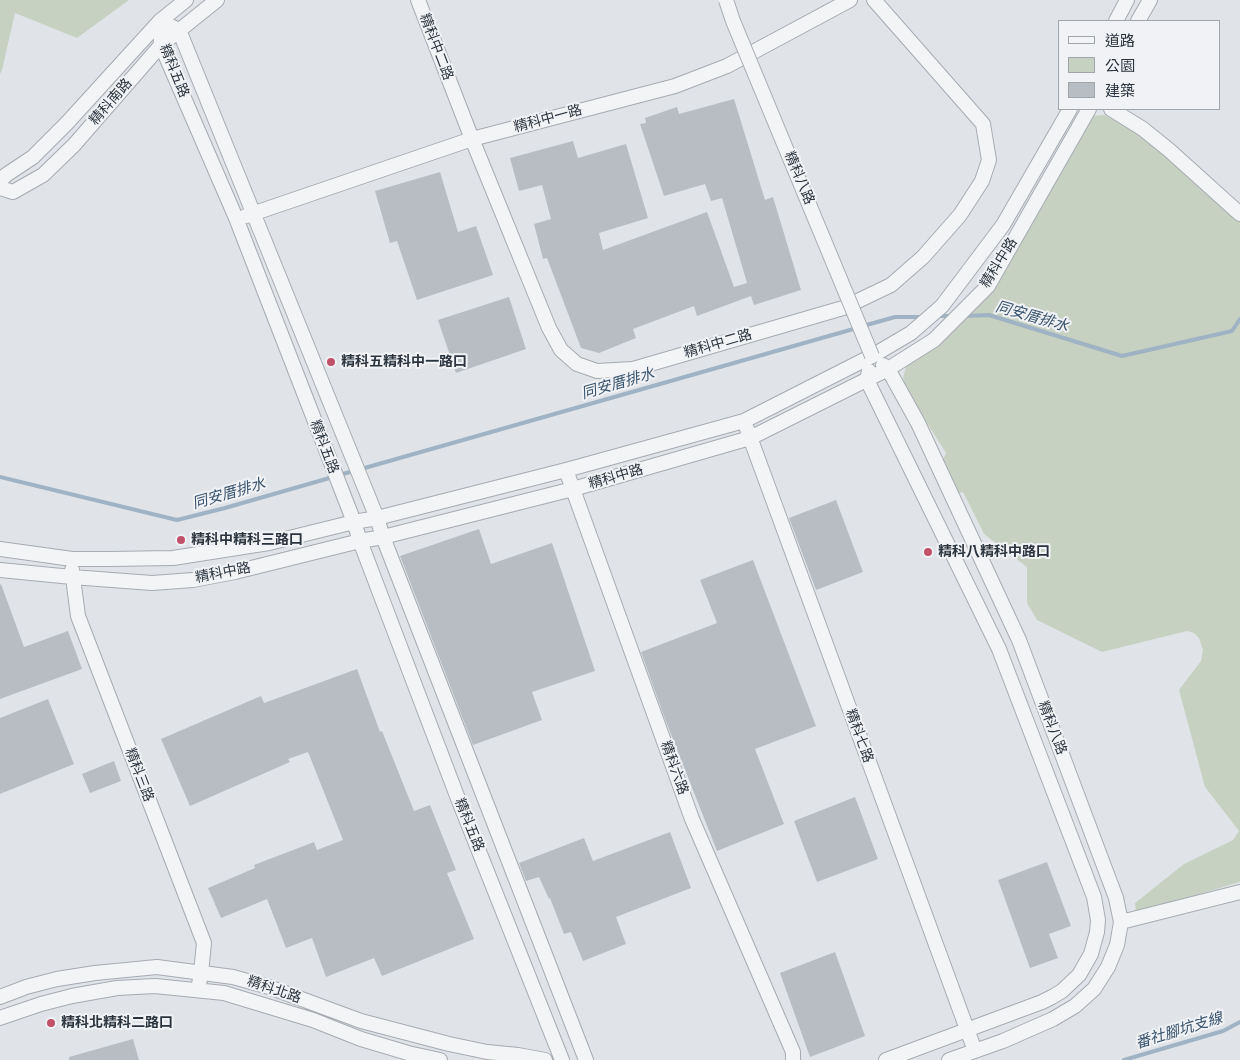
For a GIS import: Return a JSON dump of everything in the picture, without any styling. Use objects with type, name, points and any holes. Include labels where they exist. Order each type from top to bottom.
[{"type":"street","name":"精科南路","points":[[0,180],[33,157],[67,123],[160,20],[186,0]]},
{"type":"street","name":"精科南路","points":[[0,188],[13,192],[43,175],[74,145],[162,45],[217,0]]},
{"type":"street","name":"精科中二路","points":[[418,0],[549,328],[561,350],[577,364],[597,371],[633,369],[843,308],[891,285],[923,257],[960,215],[982,180],[989,160],[983,124],[874,0]]},
{"type":"street","name":"精科八路","points":[[726,0],[872,356],[888,369],[918,423],[1019,640],[1116,898],[1121,922],[1117,945],[1108,967],[1094,989],[1085,998],[1053,1019],[1003,1041],[974,1051]]},
{"type":"street","name":"精科中一路","points":[[236,218],[472,139],[675,86],[727,66],[850,0]]},
{"type":"street","points":[[1117,20],[1127,0]]},
{"type":"street","points":[[1139,20],[1150,0]]},
{"type":"street","name":"精科五路","points":[[160,20],[179,30],[254,213],[377,518],[586,1060]]},
{"type":"street","name":"精科五路","points":[[160,20],[162,45],[236,218],[354,522],[457,796],[562,1060]]},
{"type":"street","name":"精科中路","points":[[0,549],[72,559],[173,558],[269,543],[377,518],[566,470],[744,421],[872,356],[911,333],[942,306],[1003,225],[1069,110]]},
{"type":"street","name":"精科中路","points":[[0,570],[152,583],[192,580],[235,572],[383,537],[573,489],[750,438],[888,369],[934,340],[988,286],[1089,110]]},
{"type":"street","points":[[1113,110],[1143,129],[1169,150],[1240,214]]},
{"type":"street","points":[[867,380],[872,356]]},
{"type":"street","name":"精科八路","points":[[867,380],[999,649],[1097,909],[1097,932],[1091,954],[1079,975],[1071,983],[1052,997],[967,1030]]},
{"type":"street","name":"精科七路","points":[[744,421],[974,1051]]},
{"type":"street","name":"精科六路","points":[[566,470],[692,819],[793,1052],[794,1060]]},
{"type":"street","name":"精科三路","points":[[72,559],[72,577],[78,616],[204,943],[198,990]]},
{"type":"street","points":[[1121,922],[1240,892]]},
{"type":"street","name":"精科北路","points":[[0,997],[26,987],[57,979],[157,967],[234,977],[269,987],[361,1021],[486,1052],[545,1060]]},
{"type":"street","name":"精科北路","points":[[0,1018],[72,996],[117,988],[155,986],[198,990],[224,993],[312,1020],[361,1039],[440,1060]]},
{"type":"street","points":[[886,1060],[967,1030]]},
{"type":"street","points":[[949,1060],[974,1051]]},
{"type":"green space","points":[[0,0],[129,0],[77,38],[15,13],[0,74]]},
{"type":"green space","points":[[1104,115],[1149,136],[1223,202],[1240,222],[1240,882],[1136,913],[1135,903],[1184,864],[1233,840],[1239,831],[1205,787],[1179,690],[1201,661],[1203,650],[1199,638],[1194,633],[1187,631],[1102,652],[1037,620],[1027,603],[1027,567],[984,534],[963,492],[948,496],[938,472],[946,453],[908,393],[903,378],[906,367],[964,311],[1092,116]]},
{"type":"building","points":[[734,99],[765,200],[773,197],[801,290],[754,305],[751,296],[697,316],[694,306],[633,329],[636,338],[599,353],[581,348],[547,258],[543,259],[534,224],[551,219],[542,185],[519,191],[510,158],[573,141],[578,158],[626,144],[648,218],[599,233],[603,250],[707,212],[734,287],[747,283],[722,198],[711,201],[705,184],[664,196],[640,124],[646,123],[645,118],[677,107],[679,114]]},
{"type":"building","points":[[440,172],[458,232],[476,226],[493,275],[417,300],[397,241],[390,243],[375,191]]},
{"type":"building","points":[[509,297],[526,349],[456,373],[438,320]]},
{"type":"building","points":[[836,500],[863,572],[816,590],[789,518]]},
{"type":"building","points":[[479,529],[491,564],[552,543],[595,671],[532,692],[542,720],[473,745],[400,556]]},
{"type":"building","points":[[753,560],[816,726],[755,749],[784,824],[717,851],[641,652],[717,623],[700,580]]},
{"type":"building","points":[[1,584],[24,647],[68,631],[82,669],[0,699]]},
{"type":"building","points":[[357,669],[380,732],[382,731],[414,811],[430,805],[456,870],[447,873],[474,939],[382,976],[374,958],[326,977],[312,938],[286,948],[267,899],[221,918],[208,888],[255,868],[254,865],[314,842],[317,850],[343,840],[308,752],[288,759],[290,762],[190,806],[161,739],[261,696],[264,703]]},
{"type":"building","points":[[48,699],[74,764],[0,794],[0,718]]},
{"type":"building","points":[[114,761],[121,781],[90,793],[82,774]]},
{"type":"building","points":[[855,797],[878,859],[817,882],[794,821]]},
{"type":"building","points":[[670,832],[691,888],[616,917],[626,944],[583,961],[571,932],[564,934],[550,898],[539,877],[526,881],[519,863],[584,838],[593,861]]},
{"type":"building","points":[[1047,862],[1071,926],[1049,934],[1058,958],[1030,968],[998,880]]},
{"type":"building","points":[[835,952],[865,1036],[810,1057],[780,973]]},
{"type":"building","points":[[133,1039],[139,1060],[69,1060],[69,1057]]},
{"type":"waterway","name":"同安厝排水","points":[[965,316],[989,315],[1122,356],[1232,331],[1240,319]]},
{"type":"waterway","name":"同安厝排水","points":[[937,316],[953,316]]},
{"type":"waterway","name":"同安厝排水","points":[[863,326],[895,317],[923,317]]},
{"type":"waterway","name":"同安厝排水","points":[[361,469],[857,328]]},
{"type":"waterway","name":"同安厝排水","points":[[339,475],[354,471]]},
{"type":"waterway","name":"同安厝排水","points":[[0,477],[177,520],[333,477]]},
{"type":"waterway","name":"番社腳坑支線","points":[[1124,1060],[1223,1031],[1240,1022]]},
{"type":"place","name":"精科五精科中一路口","points":[[331,362]]},
{"type":"place","name":"精科中精科三路口","points":[[181,540]]},
{"type":"place","name":"精科八精科中路口","points":[[928,552]]},
{"type":"place","name":"精科北精科二路口","points":[[51,1023]]}]
